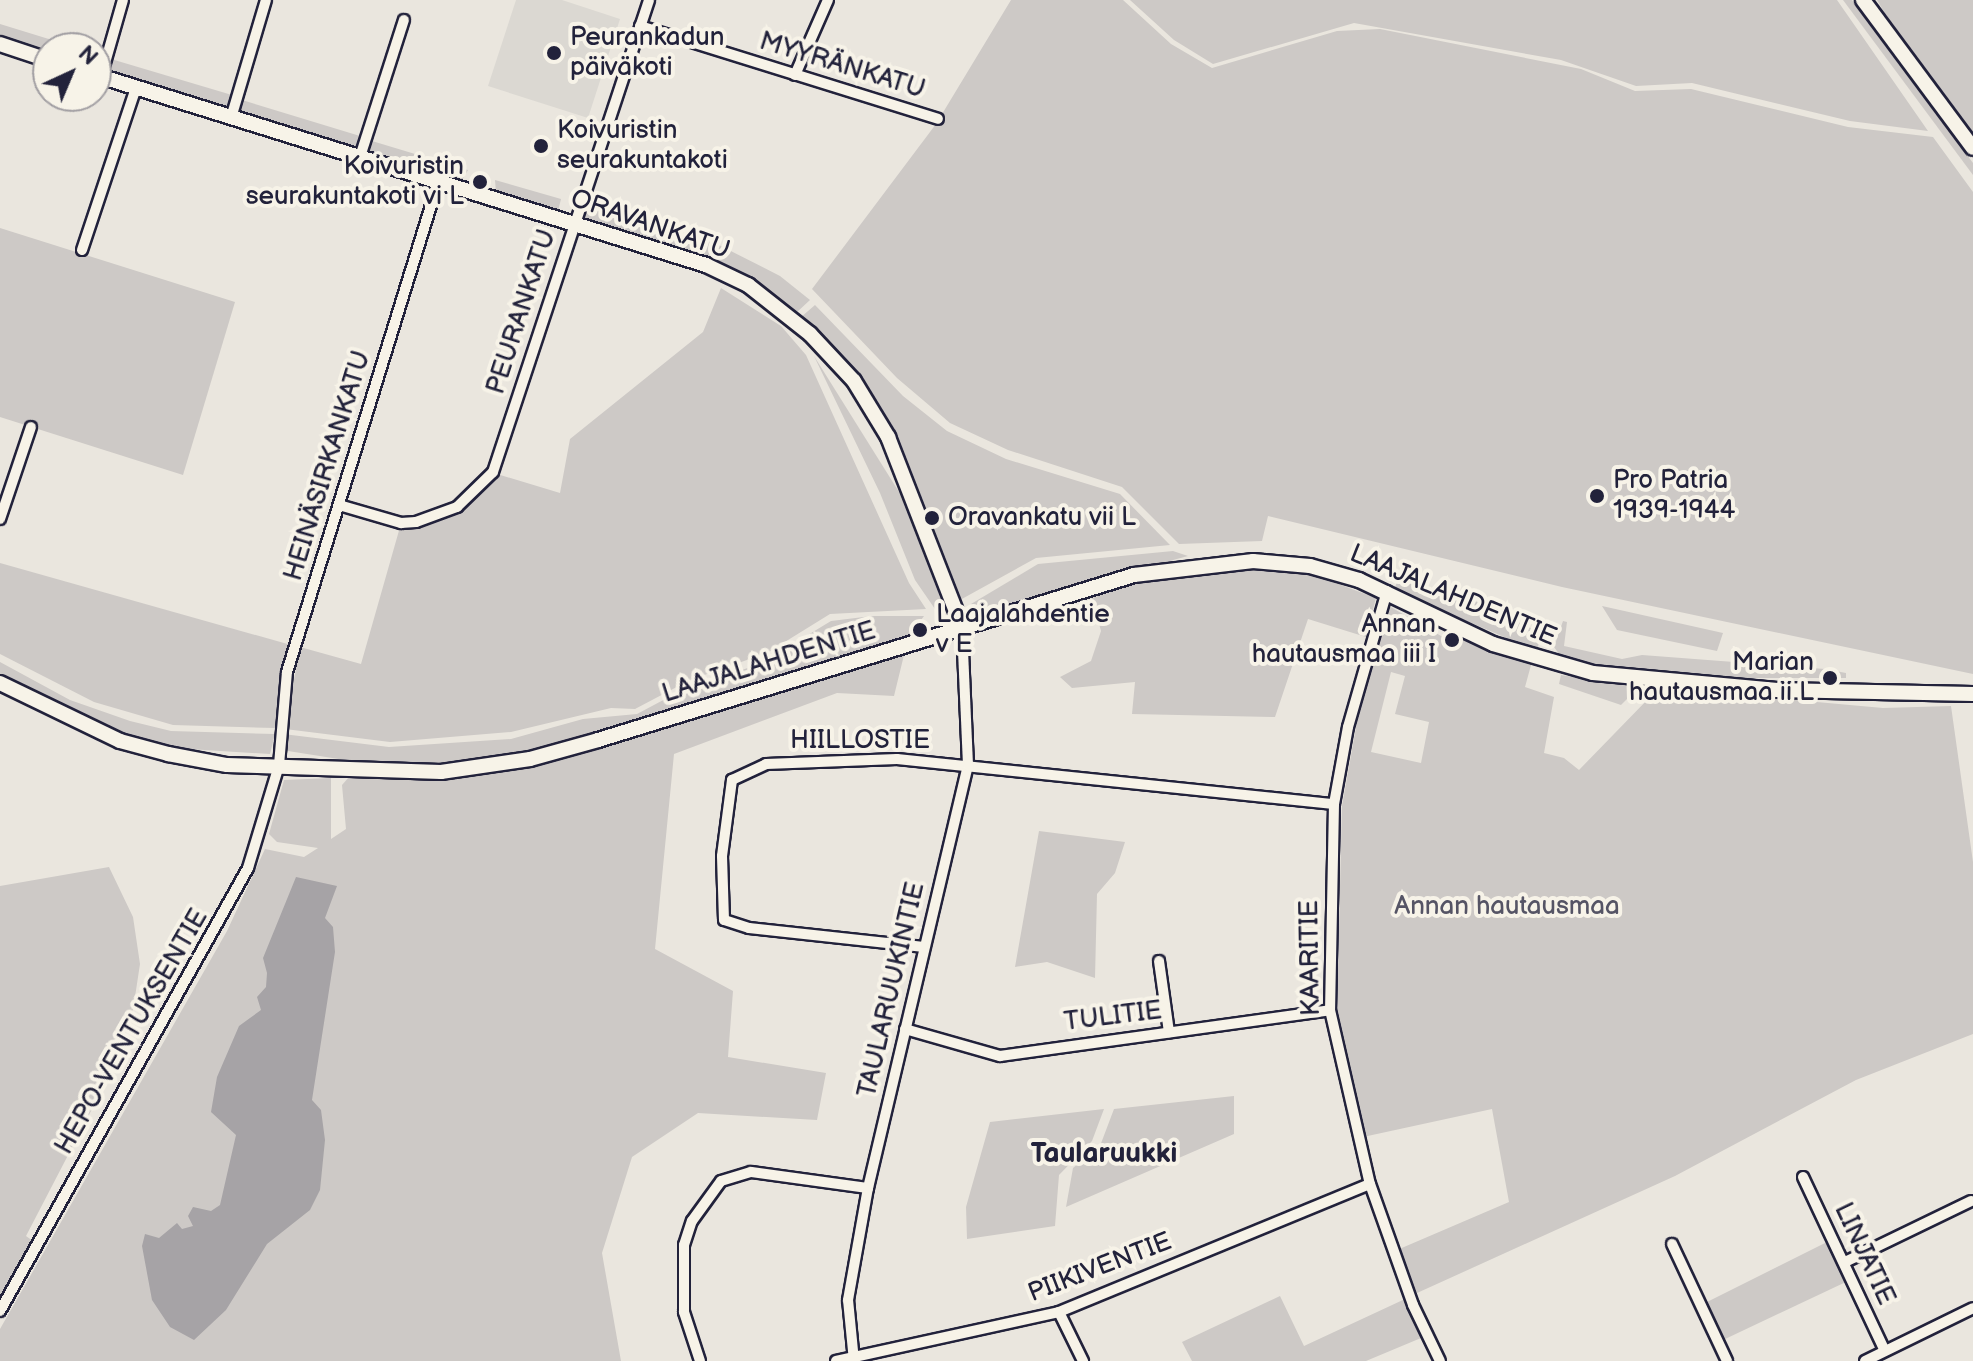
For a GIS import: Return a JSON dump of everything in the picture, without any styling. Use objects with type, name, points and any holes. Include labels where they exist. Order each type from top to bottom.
[{"type":"street","points":[[112,33],[123,0]]},
{"type":"street","points":[[231,118],[266,0]]},
{"type":"street","name":"PEURANKATU","points":[[339,505],[401,523],[416,522],[457,507],[484,486],[501,449],[649,0]]},
{"type":"street","points":[[795,75],[828,0]]},
{"type":"street","points":[[1863,0],[1973,148]]},
{"type":"street","points":[[359,160],[404,20]]},
{"type":"street","name":"MYYRÄNKATU","points":[[640,26],[938,119]]},
{"type":"street","points":[[0,44],[32,55]]},
{"type":"street","name":"ORAVANKATU","points":[[112,80],[359,160],[706,265],[748,285],[810,334],[849,375],[888,437],[962,627]]},
{"type":"street","points":[[82,250],[136,88]]},
{"type":"street","name":"HEINÄSIRKANKATU","points":[[279,765],[287,672],[438,183]]},
{"type":"street","points":[[0,519],[31,427]]},
{"type":"street","name":"LAAJALAHDENTIE","points":[[0,683],[120,741],[227,765],[441,772],[530,759],[1134,575],[1211,562],[1310,566],[1387,591],[1493,644],[1593,673],[1777,690],[1973,694]]},
{"type":"street","name":"KAARITIE","points":[[1387,591],[1348,727],[1334,804],[1330,1010],[1370,1184],[1413,1305],[1440,1361]]},
{"type":"street","name":"TAULARUUKINTIE","points":[[854,1360],[848,1300],[868,1188],[968,765],[962,627]]},
{"type":"street","name":"HIILLOSTIE","points":[[924,947],[749,928],[724,920],[720,901],[728,794],[738,774],[766,764],[897,759],[1334,804]]},
{"type":"street","name":"HEPO-VENTUKSENTIE","points":[[0,1311],[234,897],[257,844],[279,765]]},
{"type":"street","points":[[1159,961],[1169,1032]]},
{"type":"street","name":"TULITIE","points":[[905,1029],[1000,1056],[1330,1010]]},
{"type":"street","points":[[700,1361],[684,1312],[684,1245],[692,1221],[721,1181],[751,1172],[868,1188]]},
{"type":"street","name":"LINJATIE","points":[[1803,1177],[1885,1351]]},
{"type":"street","name":"PIIKIVENTIE","points":[[836,1361],[854,1360],[1059,1312],[1370,1184]]},
{"type":"street","points":[[1845,1262],[1971,1201]]},
{"type":"street","points":[[1672,1244],[1727,1361]]},
{"type":"street","points":[[1865,1361],[1973,1308]]},
{"type":"street","points":[[1059,1312],[1083,1361]]},
{"type":"shaded area","name":"Peurankadun päiväkoti","points":[[516,0],[562,0],[620,19],[588,118],[488,86]]},
{"type":"shaded area","points":[[296,877],[337,886],[325,918],[333,927],[335,952],[312,1100],[321,1110],[325,1140],[320,1190],[310,1210],[267,1244],[226,1310],[194,1340],[170,1327],[152,1300],[142,1246],[145,1234],[159,1238],[177,1223],[182,1229],[193,1226],[188,1216],[193,1207],[211,1211],[220,1205],[236,1135],[211,1112],[217,1077],[239,1026],[261,1010],[257,997],[266,987],[267,973],[263,958]]},
{"type":"green space","points":[[1011,0],[1123,0],[1171,44],[1212,68],[1337,31],[1380,29],[1581,69],[1635,91],[1691,89],[1848,127],[1933,137],[1973,192],[1973,674],[1562,587],[1268,516],[1262,541],[1179,544],[1122,487],[1008,450],[950,423],[897,378],[812,289],[936,124]]},
{"type":"green space","points":[[1130,0],[1837,0],[1928,131],[1850,121],[1692,83],[1636,86],[1561,60],[1354,23],[1213,64],[1174,40]]},
{"type":"green space","points":[[1843,0],[1852,0],[1973,163],[1973,175]]},
{"type":"green space","points":[[1877,0],[1973,0],[1973,135],[1905,47]]},
{"type":"green space","points":[[0,24],[32,34],[32,47],[0,37]]},
{"type":"green space","points":[[112,59],[232,95],[228,111],[112,73]]},
{"type":"green space","points":[[242,100],[360,136],[356,151],[238,113]]},
{"type":"green space","points":[[372,141],[468,170],[461,182],[368,155]]},
{"type":"green space","points":[[495,180],[561,199],[558,211],[496,193]]},
{"type":"green space","points":[[586,206],[719,245],[780,276],[810,300],[796,313],[751,280],[580,220]]},
{"type":"green space","points":[[0,228],[235,302],[183,475],[0,417]]},
{"type":"green space","points":[[721,288],[781,326],[806,355],[909,583],[926,609],[830,614],[767,653],[690,680],[635,709],[611,708],[511,732],[390,742],[285,729],[300,647],[361,664],[400,527],[417,526],[459,510],[497,474],[560,493],[570,439],[703,332]]},
{"type":"green space","points":[[815,305],[903,396],[947,431],[1006,459],[1120,494],[1170,545],[1036,558],[960,600],[898,438],[858,374],[800,318]]},
{"type":"green space","points":[[814,356],[909,508],[950,604],[935,609],[915,580],[880,493]]},
{"type":"green space","points":[[1173,551],[1188,556],[981,612],[971,604],[1038,564]]},
{"type":"green space","points":[[0,563],[291,645],[275,728],[173,725],[94,702],[0,654]]},
{"type":"green space","points":[[1253,567],[1309,573],[1376,598],[1366,637],[1308,619],[1275,717],[1132,714],[1135,682],[1072,688],[1060,677],[1091,661],[1101,631],[1092,598],[1144,581]]},
{"type":"green space","points":[[1399,577],[1518,615],[1516,621],[1541,633],[1537,651],[1394,590]]},
{"type":"green space","name":"Annan hautausmaa","points":[[1389,606],[1455,644],[1458,638],[1531,665],[1525,687],[1554,697],[1544,753],[1564,758],[1579,770],[1649,698],[1652,687],[1883,708],[1951,706],[1973,862],[1973,1034],[1856,1080],[1675,1176],[1417,1293],[1397,1250],[1509,1202],[1492,1109],[1363,1137],[1337,1007],[1342,806],[1357,722]],"holes":[[[1391,672],[1405,676],[1395,714],[1429,722],[1421,763],[1371,752]]]},
{"type":"green space","points":[[1602,606],[1723,633],[1717,651],[1617,630]]},
{"type":"green space","points":[[872,616],[924,616],[911,634],[895,642],[529,754],[480,763],[364,763],[288,751],[283,734],[389,747],[511,739],[583,719],[637,714],[684,689],[760,664],[831,621]]},
{"type":"green space","points":[[1563,621],[1567,622],[1564,646],[1622,659],[1642,655],[1825,669],[1846,673],[1846,678],[1737,678],[1619,669],[1562,658],[1554,647]]},
{"type":"green space","points":[[904,655],[894,696],[837,693],[674,754],[655,949],[733,991],[728,1057],[826,1073],[817,1120],[698,1113],[632,1157],[602,1253],[621,1361],[0,1361],[0,1329],[227,931],[265,849],[304,857],[318,848],[277,842],[269,834],[284,780],[331,778],[331,839],[346,829],[342,785],[349,777],[478,775],[531,765]]},
{"type":"green space","points":[[0,662],[70,700],[130,721],[171,731],[275,734],[270,754],[173,748],[123,733],[0,676]]},
{"type":"green space","points":[[1561,675],[1628,686],[1627,699],[1621,705],[1559,684]]},
{"type":"green space","points":[[1039,831],[1125,842],[1115,873],[1097,894],[1095,978],[1047,962],[1015,967]]},
{"type":"green space","points":[[109,867],[133,917],[140,964],[133,1010],[117,1061],[26,1236],[37,1244],[0,1311],[0,886]]},
{"type":"green space","points":[[1234,1096],[1234,1134],[1066,1207],[1073,1168],[1100,1146],[1114,1109]]},
{"type":"green space","points":[[1104,1109],[1092,1141],[1059,1175],[1055,1226],[967,1239],[966,1207],[990,1122]]},
{"type":"green space","points":[[1829,1241],[1848,1281],[1723,1340],[1705,1303]]},
{"type":"green space","points":[[1280,1296],[1304,1346],[1405,1299],[1421,1338],[1366,1361],[1192,1361],[1182,1342]]},
{"type":"place","name":"Peurankadun päiväkoti","points":[[554,53]]},
{"type":"place","name":"Koivuristin seurakuntakoti","points":[[541,146]]},
{"type":"place","name":"Koivuristin seurakuntakoti vi L","points":[[480,182]]},
{"type":"place","name":"Pro Patria 1939-1944","points":[[1597,496]]},
{"type":"place","name":"Oravankatu vii L","points":[[932,518]]},
{"type":"place","name":"Laajalahdentie v E","points":[[920,630]]},
{"type":"place","name":"Annan hautausmaa iii I","points":[[1452,640]]},
{"type":"place","name":"Marian hautausmaa ii L","points":[[1830,678]]},
{"type":"district","name":"Taularuukki","points":[[1104,1154]]}]
